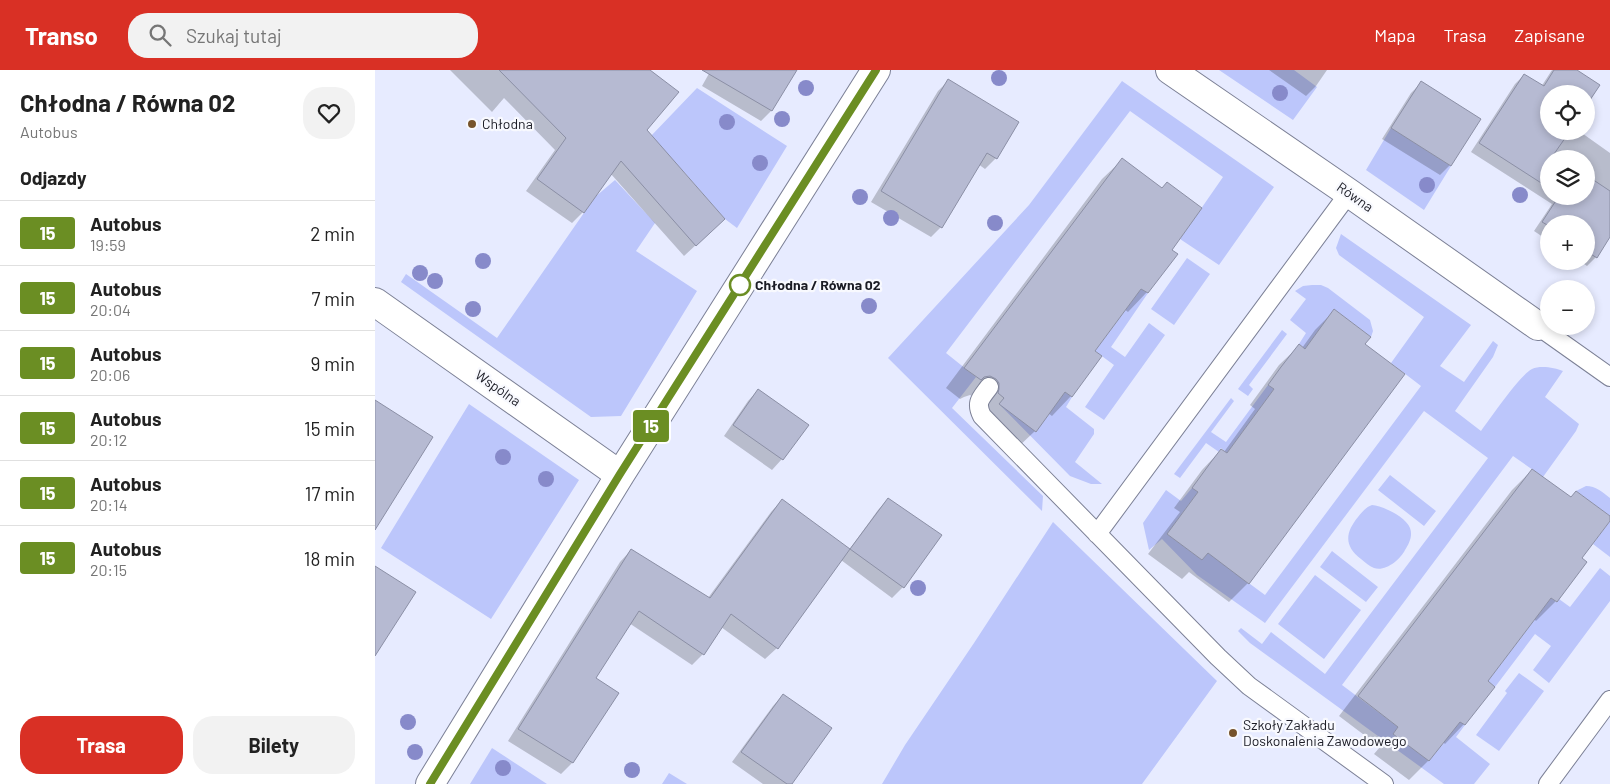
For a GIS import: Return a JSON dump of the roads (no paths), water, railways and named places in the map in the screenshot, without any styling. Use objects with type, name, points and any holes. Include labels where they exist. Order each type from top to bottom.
[{"type":"street","points":[[431,784],[620,474],[876,70]]},
{"type":"street","name":"Równa","points":[[1169,70],[1349,193],[1538,326]]},
{"type":"street","name":"Wspólna","points":[[375,302],[620,474]]},
{"type":"lane","points":[[1097,534],[1349,193]]},
{"type":"lane","points":[[1538,326],[1610,377]]},
{"type":"lane","points":[[989,387],[979,402],[978,408],[982,416],[1218,658],[1249,686],[1384,784]]},
{"type":"lane","points":[[1548,784],[1610,700]]},
{"type":"place","name":"Chłodna","points":[[472,124]]},
{"type":"place","name":"Chłodna / Równa 02","points":[[740,285]]},
{"type":"place","name":"Szkoły Zakładu Doskonalenia Zawodowego","points":[[1233,733]]}]
